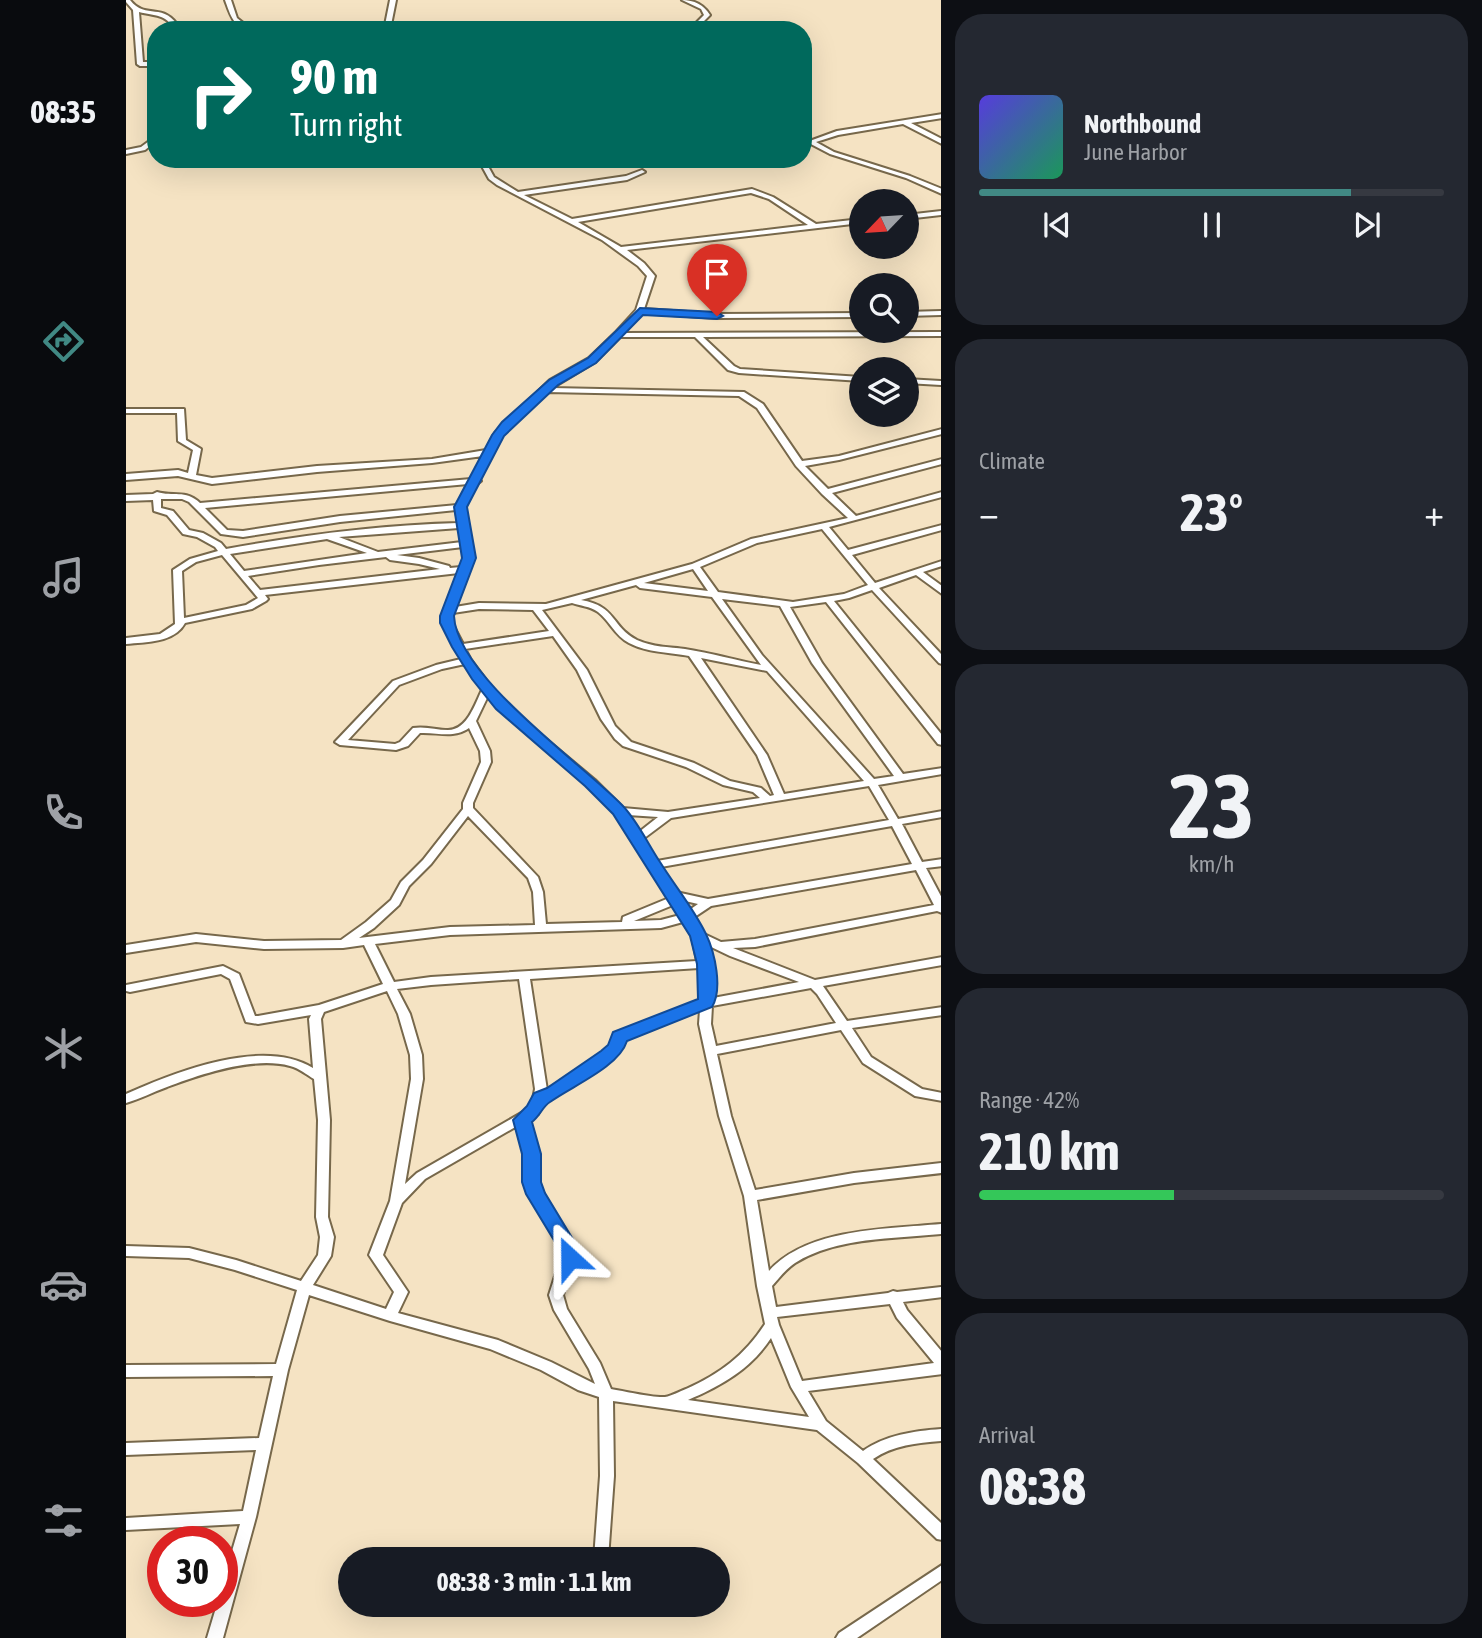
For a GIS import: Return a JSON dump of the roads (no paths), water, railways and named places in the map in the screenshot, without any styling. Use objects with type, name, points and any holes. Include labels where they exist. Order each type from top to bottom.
[{"type":"street","points":[[127,0],[130,7],[136,10],[168,13],[174,21]]},
{"type":"street","points":[[228,0],[237,21]]},
{"type":"street","points":[[389,21],[393,0]]},
{"type":"street","points":[[685,0],[703,8],[707,15],[701,21]]},
{"type":"street","points":[[136,10],[140,64],[147,64]]},
{"type":"street","points":[[812,141],[837,133],[940,117]]},
{"type":"street","points":[[904,122],[941,142]]},
{"type":"street","points":[[812,143],[832,153],[908,177],[941,192]]},
{"type":"street","points":[[126,152],[147,146]]},
{"type":"street","points":[[486,168],[491,178],[516,194],[618,249],[650,273],[651,286],[640,311],[618,335],[592,360],[560,377],[507,425],[490,452],[477,481],[460,507],[469,558],[447,616],[447,623],[467,661],[501,706],[591,782],[620,811],[698,936],[706,964],[708,984],[705,1024],[725,1116],[750,1196],[771,1319],[798,1387],[821,1425],[863,1459],[941,1534]]},
{"type":"street","points":[[516,194],[634,177],[642,172]]},
{"type":"street","points":[[570,221],[752,191],[771,198],[814,226]]},
{"type":"street","points":[[919,216],[941,213]]},
{"type":"street","points":[[618,249],[849,222]]},
{"type":"street","points":[[640,311],[717,316],[849,315]]},
{"type":"street","points":[[919,314],[941,313]]},
{"type":"street","points":[[618,335],[941,334]]},
{"type":"street","points":[[697,335],[731,368],[739,372],[849,378]]},
{"type":"street","points":[[919,382],[941,383]]},
{"type":"street","points":[[547,390],[741,394],[760,406],[799,464],[855,519]]},
{"type":"street","points":[[126,411],[181,411],[182,441],[197,449],[192,475]]},
{"type":"street","points":[[799,464],[839,458],[941,431]]},
{"type":"street","points":[[126,477],[178,473],[212,481],[317,469],[432,461],[490,452]]},
{"type":"street","points":[[825,492],[941,461]]},
{"type":"street","points":[[198,506],[477,481]]},
{"type":"street","points":[[450,611],[479,606],[537,609],[569,602],[695,566],[754,541],[855,519],[941,494]]},
{"type":"street","points":[[157,495],[157,509],[170,513],[186,532],[211,540],[263,599],[249,607],[181,621]]},
{"type":"street","points":[[126,498],[183,495],[224,531],[243,534],[340,519],[460,507]]},
{"type":"street","points":[[126,641],[162,636],[177,630],[181,621],[177,570],[188,562],[224,553],[409,526],[463,525]]},
{"type":"street","points":[[824,526],[873,586],[941,661]]},
{"type":"street","points":[[848,553],[941,527]]},
{"type":"street","points":[[328,537],[380,554],[451,570]]},
{"type":"street","points":[[243,574],[467,544]]},
{"type":"street","points":[[637,584],[784,605],[828,599],[941,563]]},
{"type":"street","points":[[695,566],[771,669],[872,783],[941,908],[755,943],[729,946],[714,944]]},
{"type":"street","points":[[259,593],[466,569]]},
{"type":"street","points":[[916,571],[941,591]]},
{"type":"street","points":[[828,599],[941,742]]},
{"type":"street","points":[[569,602],[598,606],[619,632],[636,643],[727,663],[771,669]]},
{"type":"street","points":[[784,605],[817,663],[901,779]]},
{"type":"street","points":[[537,609],[583,672],[597,706],[616,734],[627,744],[690,765],[727,783],[757,790],[767,799]]},
{"type":"street","points":[[459,647],[556,633]]},
{"type":"street","points":[[693,654],[762,755],[780,797]]},
{"type":"street","points":[[467,661],[439,667],[396,684],[340,742],[396,747],[404,744],[417,730],[452,733],[464,729],[487,689]]},
{"type":"street","points":[[343,944],[370,925],[395,902],[405,884],[427,862],[468,809],[468,803],[486,762],[485,751],[471,721]]},
{"type":"street","points":[[620,811],[668,815],[941,771]]},
{"type":"street","points":[[468,809],[533,877],[538,892],[541,926]]},
{"type":"street","points":[[655,865],[941,814]]},
{"type":"street","points":[[638,838],[668,815]]},
{"type":"street","points":[[618,923],[652,912],[675,897],[708,903],[941,862]]},
{"type":"street","points":[[126,949],[196,938],[283,946],[343,944],[450,931],[618,923],[661,924],[687,917],[708,903]]},
{"type":"street","points":[[698,936],[812,982],[821,991],[867,1060],[919,1093],[941,1097]]},
{"type":"street","points":[[367,940],[404,1014],[416,1055],[417,1079],[396,1201],[376,1255],[401,1293],[390,1316]]},
{"type":"street","points":[[541,1098],[554,1093],[608,1055],[616,1048],[620,1037],[706,1003],[941,961]]},
{"type":"street","points":[[130,988],[223,971],[235,977],[250,1019],[258,1020],[320,1009],[389,986],[706,964]]},
{"type":"street","points":[[396,1201],[421,1177],[534,1111],[541,1098],[524,975]]},
{"type":"street","points":[[215,1638],[249,1517],[281,1370],[305,1286],[324,1256],[327,1237],[322,1204],[324,1120],[315,1019],[320,1009]]},
{"type":"street","points":[[711,1051],[844,1025],[941,1011]]},
{"type":"street","points":[[126,1099],[172,1081],[239,1062],[292,1062],[320,1077]]},
{"type":"street","points":[[522,1120],[531,1154],[531,1182],[535,1194],[570,1251],[556,1295],[576,1337],[595,1367],[606,1394],[607,1476],[602,1547]]},
{"type":"street","points":[[750,1196],[854,1178],[941,1168]]},
{"type":"street","points":[[764,1286],[789,1260],[809,1251],[834,1243],[941,1229]]},
{"type":"street","points":[[126,1251],[189,1253],[305,1286],[390,1316],[493,1344],[606,1394],[821,1425]]},
{"type":"street","points":[[771,1319],[893,1296],[941,1292]]},
{"type":"street","points":[[798,1387],[941,1365],[902,1314],[893,1296]]},
{"type":"street","points":[[669,1402],[710,1385],[736,1370],[760,1345],[771,1319]]},
{"type":"street","points":[[126,1371],[281,1370]]},
{"type":"street","points":[[863,1459],[889,1444],[941,1435]]},
{"type":"street","points":[[126,1449],[264,1444]]},
{"type":"street","points":[[126,1524],[249,1517]]},
{"type":"street","points":[[845,1638],[941,1571]]}]
